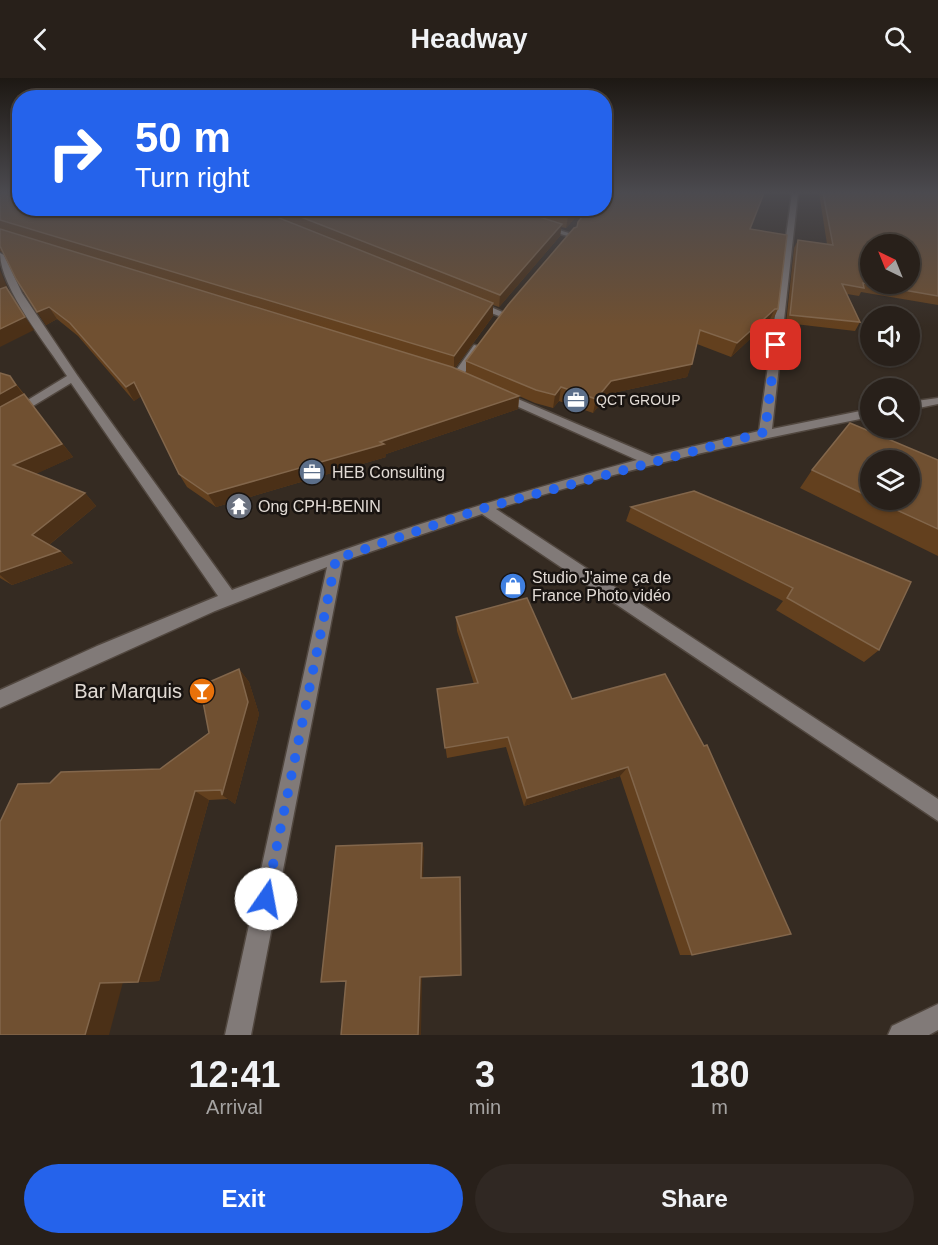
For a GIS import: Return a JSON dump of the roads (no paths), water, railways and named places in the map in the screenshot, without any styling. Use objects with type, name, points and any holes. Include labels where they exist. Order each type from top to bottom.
[{"type":"street","points":[[564,243],[568,238]]},
{"type":"street","points":[[765,432],[789,238]]},
{"type":"street","points":[[0,255],[13,295],[228,598]]},
{"type":"street","points":[[469,301],[499,317],[509,305]]},
{"type":"street","points":[[457,376],[486,336]]},
{"type":"street","points":[[446,373],[468,381]]},
{"type":"street","points":[[0,422],[73,377]]},
{"type":"street","points":[[489,391],[652,461]]},
{"type":"street","points":[[920,404],[938,401]]},
{"type":"street","points":[[0,699],[228,598],[484,508],[765,432],[860,415]]},
{"type":"street","points":[[484,508],[938,811]]},
{"type":"street","points":[[238,1035],[336,559]]},
{"type":"street","points":[[901,1035],[938,1017]]},
{"type":"place","name":"QCT GROUP","points":[[576,400]]},
{"type":"place","name":"HEB Consulting","points":[[312,472]]},
{"type":"place","name":"Ong CPH-BENIN","points":[[239,506]]},
{"type":"place","name":"Studio J'aime ça de France Photo vidéo","points":[[513,586]]},
{"type":"place","name":"Bar Marquis","points":[[202,691]]}]
